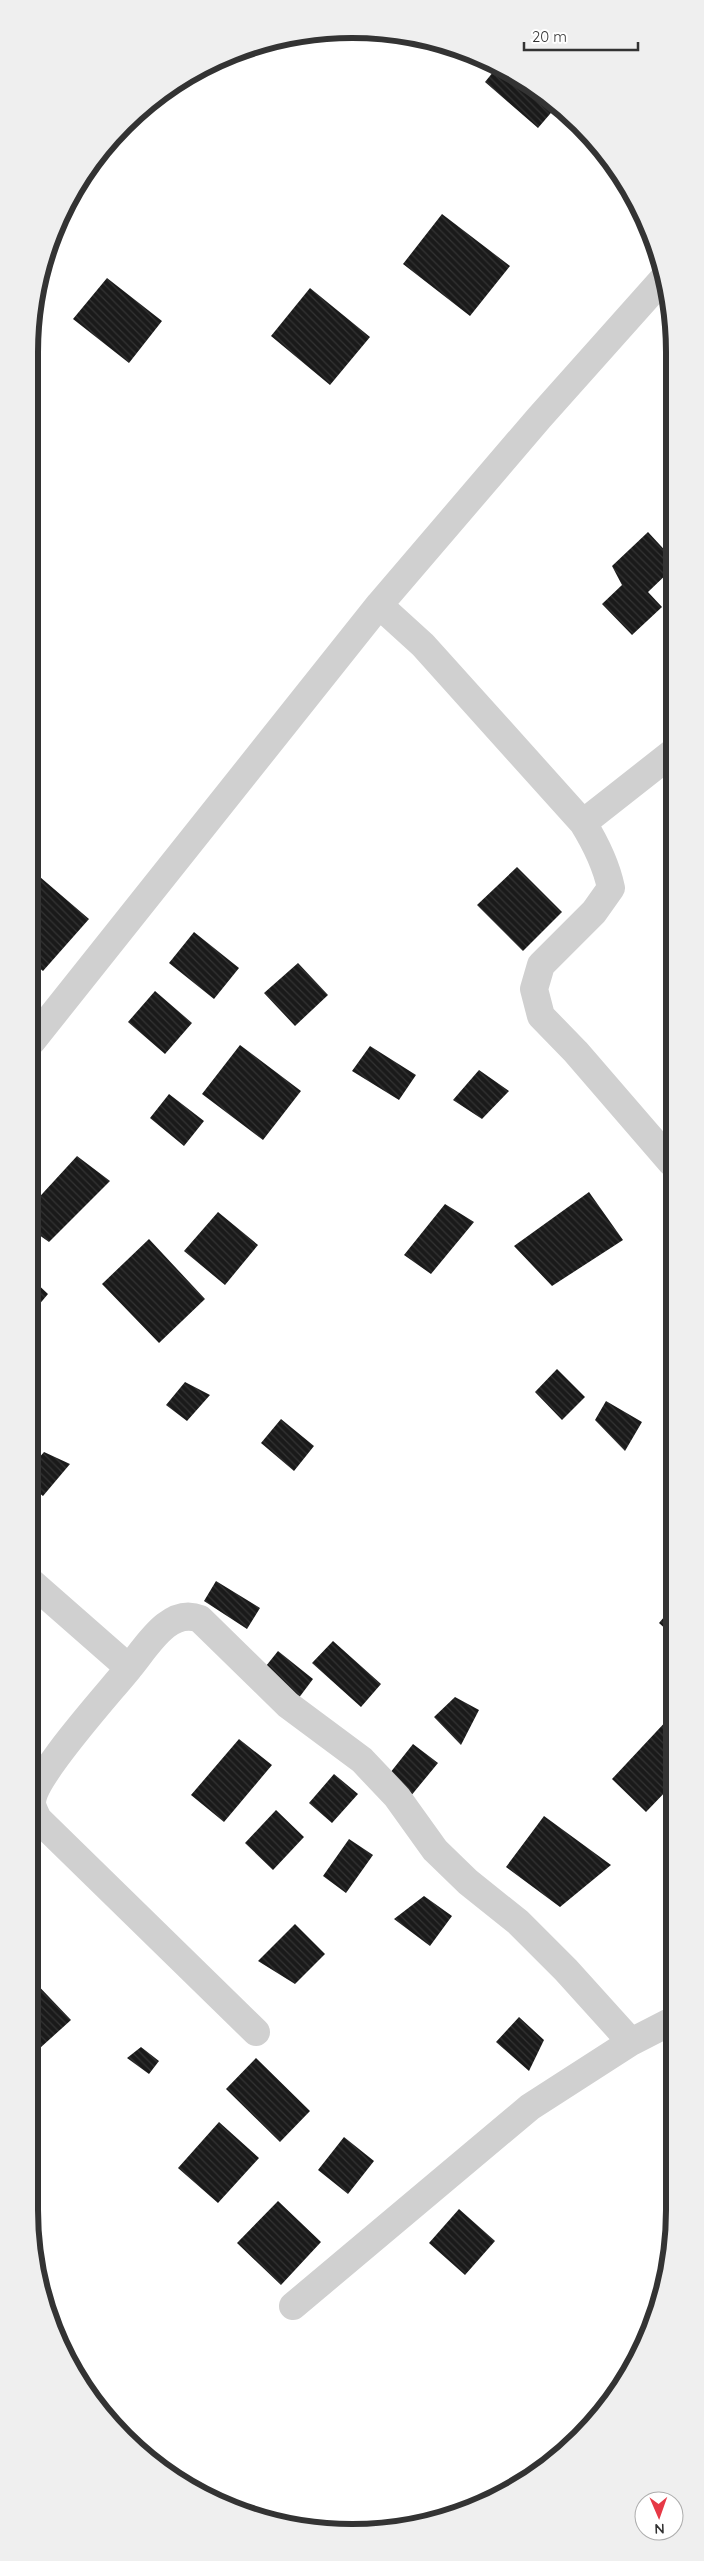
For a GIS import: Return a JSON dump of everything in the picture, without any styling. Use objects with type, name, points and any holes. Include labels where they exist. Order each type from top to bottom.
[{"type":"street","points":[[38,1033],[379,605],[539,418],[659,285]]},
{"type":"street","points":[[379,605],[423,645],[583,823],[598,849],[608,871],[611,888],[594,912],[541,965],[534,989],[541,1016],[576,1052],[666,1156]]},
{"type":"street","points":[[583,823],[666,758]]},
{"type":"street","points":[[38,1588],[129,1668]]},
{"type":"street","points":[[38,1786],[46,1770],[162,1629],[177,1617],[190,1615],[200,1619],[288,1705],[362,1760],[397,1797],[435,1850],[468,1882],[518,1922],[566,1970],[631,2042]]},
{"type":"street","points":[[38,1819],[256,2032]]},
{"type":"street","points":[[293,2306],[530,2107],[631,2042],[666,2024]]},
{"type":"building","points":[[494,71],[527,91],[553,111],[538,128],[485,82]]},
{"type":"building","points":[[442,214],[510,266],[470,316],[403,264]]},
{"type":"building","points":[[107,278],[162,321],[129,363],[73,319]]},
{"type":"building","points":[[310,288],[370,337],[330,385],[271,336]]},
{"type":"building","points":[[648,532],[666,552],[666,575],[648,592],[662,607],[632,635],[602,604],[622,585],[612,566]]},
{"type":"building","points":[[517,867],[562,912],[523,951],[477,905]]},
{"type":"building","points":[[38,875],[89,919],[43,971],[38,967]]},
{"type":"building","points":[[194,932],[239,968],[214,999],[169,963]]},
{"type":"building","points":[[298,963],[328,995],[295,1026],[264,993]]},
{"type":"building","points":[[155,991],[192,1023],[165,1054],[128,1022]]},
{"type":"building","points":[[240,1045],[301,1091],[263,1140],[202,1094]]},
{"type":"building","points":[[370,1046],[416,1075],[399,1100],[352,1071]]},
{"type":"building","points":[[479,1070],[509,1091],[482,1119],[453,1100]]},
{"type":"building","points":[[169,1094],[204,1121],[184,1146],[150,1118]]},
{"type":"building","points":[[77,1156],[110,1181],[49,1242],[38,1234],[38,1198]]},
{"type":"building","points":[[589,1192],[623,1240],[552,1286],[514,1246]]},
{"type":"building","points":[[445,1204],[474,1222],[431,1274],[404,1255]]},
{"type":"building","points":[[218,1212],[258,1245],[225,1285],[184,1251]]},
{"type":"building","points":[[149,1239],[205,1299],[159,1343],[102,1284]]},
{"type":"building","points":[[38,1285],[48,1294],[38,1306]]},
{"type":"building","points":[[557,1369],[585,1397],[562,1420],[535,1392]]},
{"type":"building","points":[[185,1382],[210,1395],[187,1421],[166,1405]]},
{"type":"building","points":[[606,1401],[642,1422],[625,1451],[595,1420]]},
{"type":"building","points":[[281,1419],[314,1446],[294,1471],[261,1443]]},
{"type":"building","points":[[44,1452],[70,1464],[43,1496],[38,1492],[38,1459]]},
{"type":"building","points":[[216,1581],[260,1608],[247,1629],[204,1601]]},
{"type":"building","points":[[666,1615],[666,1629],[659,1623]]},
{"type":"building","points":[[333,1641],[381,1684],[361,1707],[312,1663]]},
{"type":"building","points":[[278,1651],[313,1679],[298,1699],[262,1671]]},
{"type":"building","points":[[455,1697],[479,1710],[461,1745],[434,1717]]},
{"type":"building","points":[[666,1721],[666,1791],[646,1812],[612,1779]]},
{"type":"building","points":[[239,1739],[272,1765],[224,1822],[191,1795]]},
{"type":"building","points":[[413,1744],[438,1763],[410,1797],[386,1778]]},
{"type":"building","points":[[334,1774],[358,1794],[332,1823],[309,1803]]},
{"type":"building","points":[[276,1810],[304,1837],[273,1870],[245,1843]]},
{"type":"building","points":[[544,1816],[611,1865],[560,1907],[506,1867]]},
{"type":"building","points":[[349,1839],[373,1855],[346,1893],[323,1876]]},
{"type":"building","points":[[424,1896],[452,1916],[430,1946],[394,1919]]},
{"type":"building","points":[[295,1924],[325,1954],[295,1984],[258,1961]]},
{"type":"building","points":[[38,1985],[71,2020],[40,2048],[38,2046]]},
{"type":"building","points":[[519,2017],[544,2040],[529,2071],[496,2042]]},
{"type":"building","points":[[141,2047],[159,2061],[149,2074],[127,2058]]},
{"type":"building","points":[[256,2058],[310,2111],[280,2142],[226,2089]]},
{"type":"building","points":[[219,2122],[259,2158],[218,2203],[178,2168]]},
{"type":"building","points":[[344,2137],[374,2161],[348,2194],[318,2170]]},
{"type":"building","points":[[278,2201],[321,2242],[281,2285],[237,2243]]},
{"type":"building","points":[[459,2209],[495,2241],[465,2275],[429,2243]]}]
